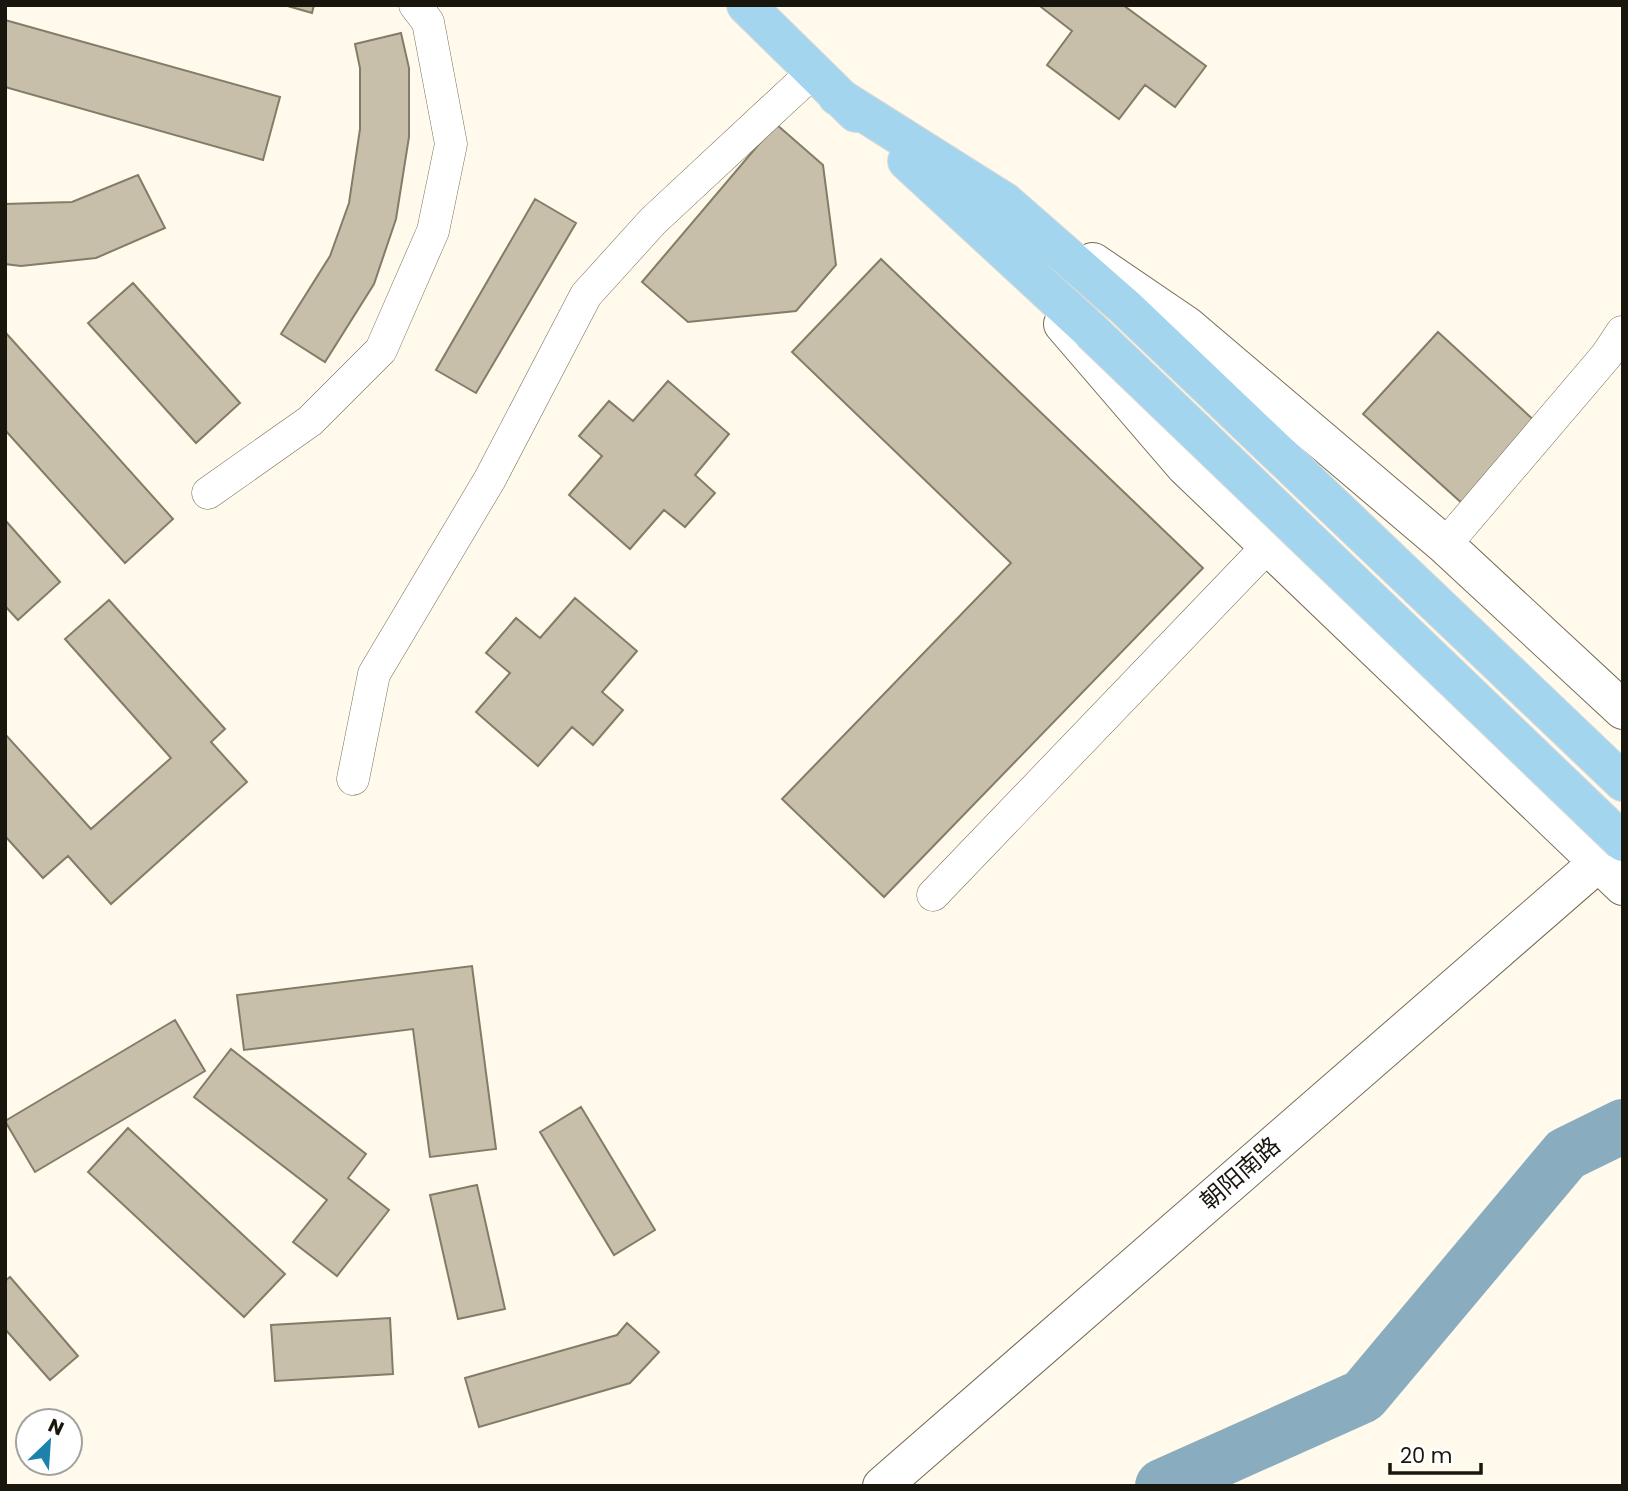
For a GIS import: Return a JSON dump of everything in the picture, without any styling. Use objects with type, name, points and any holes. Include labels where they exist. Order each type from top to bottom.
[{"type":"main road","points":[[746,5],[825,84],[994,217],[1126,308],[1623,782]]},
{"type":"main road","points":[[994,217],[1091,331],[1616,857]]},
{"type":"street","points":[[208,493],[310,421],[381,350],[433,231],[452,144],[428,22],[415,5]]},
{"type":"street","points":[[353,779],[374,674],[490,479],[586,295],[653,221],[825,84]]},
{"type":"street","points":[[994,217],[1187,326],[1445,545],[1623,710]]},
{"type":"street","points":[[994,217],[1185,466],[1268,546],[1616,857]]},
{"type":"street","points":[[1445,545],[1606,356],[1622,332]]},
{"type":"street","points":[[933,895],[1268,546]]},
{"type":"street","name":"朝阳南路","points":[[882,1486],[1616,857]]},
{"type":"building","points":[[284,5],[314,5],[312,13]]},
{"type":"building","points":[[1123,5],[1206,66],[1175,107],[1145,85],[1119,119],[1047,65],[1072,31],[1041,7]]},
{"type":"building","points":[[5,20],[280,97],[263,160],[5,87]]},
{"type":"building","points":[[401,33],[409,68],[409,137],[396,219],[374,284],[325,362],[281,334],[330,256],[349,203],[360,129],[360,68],[355,44]]},
{"type":"building","points":[[776,124],[823,165],[836,265],[796,311],[688,322],[642,282]]},
{"type":"building","points":[[138,175],[165,228],[96,258],[21,266],[5,264],[5,204],[72,202]]},
{"type":"building","points":[[535,199],[576,223],[476,393],[436,370]]},
{"type":"building","points":[[881,259],[1203,568],[884,897],[782,799],[1011,563],[792,352]]},
{"type":"building","points":[[133,283],[240,403],[196,443],[88,323]]},
{"type":"building","points":[[5,332],[173,519],[125,563],[5,430]]},
{"type":"building","points":[[1438,332],[1538,424],[1464,505],[1363,414]]},
{"type":"building","points":[[668,381],[729,434],[695,475],[715,493],[685,527],[664,510],[630,549],[569,495],[602,456],[579,436],[609,401],[633,421]]},
{"type":"building","points":[[5,520],[60,582],[18,620],[5,606]]},
{"type":"building","points":[[575,598],[637,651],[602,692],[623,710],[593,745],[572,727],[538,766],[476,712],[510,673],[486,653],[516,618],[540,638]]},
{"type":"building","points":[[109,600],[225,729],[211,742],[247,782],[111,904],[68,856],[43,878],[5,836],[5,734],[91,829],[171,758],[65,639]]},
{"type":"building","points":[[472,966],[496,1149],[430,1157],[413,1029],[244,1050],[237,995]]},
{"type":"building","points":[[175,1020],[205,1071],[35,1172],[5,1121]]},
{"type":"building","points":[[231,1049],[366,1154],[348,1178],[389,1210],[337,1276],[293,1242],[327,1200],[194,1097]]},
{"type":"building","points":[[581,1107],[655,1230],[614,1255],[540,1132]]},
{"type":"building","points":[[128,1128],[285,1274],[244,1317],[88,1172]]},
{"type":"building","points":[[477,1185],[505,1309],[458,1319],[430,1195]]},
{"type":"building","points":[[10,1277],[78,1356],[50,1380],[5,1329],[5,1281]]},
{"type":"building","points":[[390,1318],[393,1374],[275,1381],[271,1325]]},
{"type":"building","points":[[627,1323],[659,1352],[630,1383],[479,1427],[465,1378],[617,1335]]},
{"type":"waterway","points":[[1162,1486],[1363,1396],[1566,1154],[1623,1126]]}]
